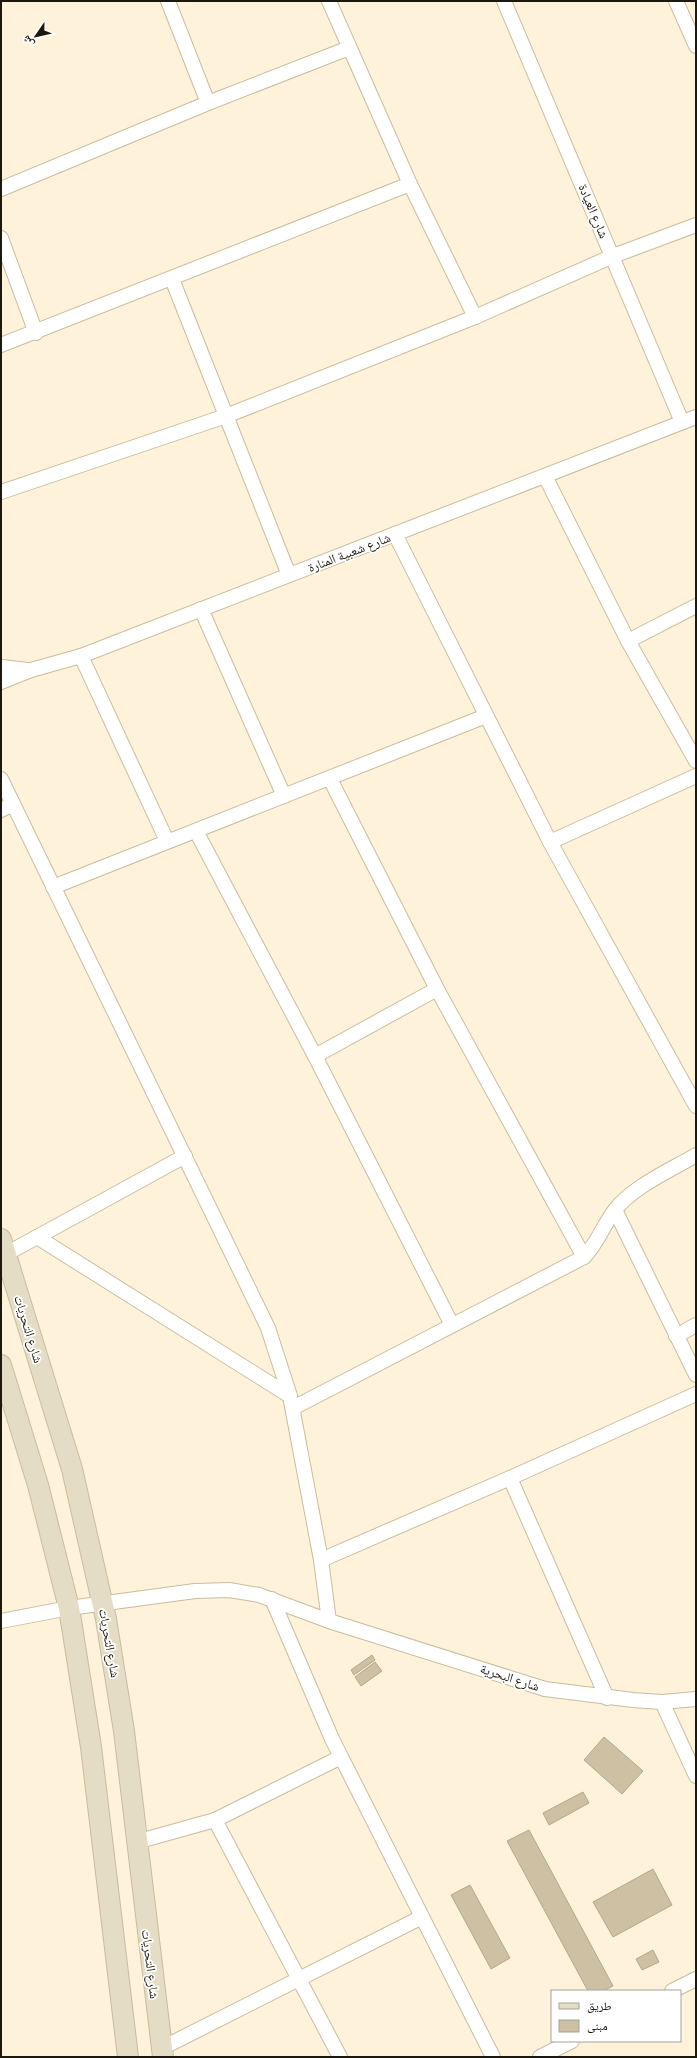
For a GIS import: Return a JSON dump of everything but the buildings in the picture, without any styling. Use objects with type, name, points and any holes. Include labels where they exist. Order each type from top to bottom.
[{"type":"main road","name":"شارع التحريات","points":[[4,1247],[72,1469],[103,1603],[124,1731],[136,1842],[163,2053]]},
{"type":"main road","points":[[1,1365],[38,1485],[69,1608],[91,1747],[128,2057]]},
{"type":"street","points":[[168,1],[208,103]]},
{"type":"street","points":[[329,1],[410,184],[475,317]]},
{"type":"street","name":"شارع العيادة","points":[[504,1],[682,422]]},
{"type":"street","points":[[676,1],[696,46]]},
{"type":"street","points":[[1,189],[208,103],[349,48]]},
{"type":"street","points":[[1,345],[36,333],[410,184]]},
{"type":"street","points":[[1,492],[226,416],[475,317],[613,256],[696,225]]},
{"type":"street","points":[[1,238],[36,333]]},
{"type":"street","points":[[172,279],[289,575]]},
{"type":"street","name":"شارع شعبية المنارة","points":[[1,682],[31,670],[81,656],[696,417]]},
{"type":"street","points":[[545,476],[628,641],[696,761]]},
{"type":"street","points":[[395,534],[550,842],[696,1106]]},
{"type":"street","points":[[628,641],[696,606]]},
{"type":"street","points":[[201,609],[284,796]]},
{"type":"street","points":[[81,656],[167,842]]},
{"type":"street","points":[[1,667],[31,670]]},
{"type":"street","points":[[53,887],[330,779],[486,716]]},
{"type":"street","points":[[550,842],[696,776]]},
{"type":"street","points":[[330,779],[437,989],[584,1256]]},
{"type":"street","points":[[1,780],[7,807],[53,887],[268,1328],[292,1402],[321,1560],[329,1621]]},
{"type":"street","points":[[196,830],[315,1056],[452,1325]]},
{"type":"street","points":[[315,1056],[437,989]]},
{"type":"street","points":[[292,1402],[452,1325],[584,1256],[599,1239],[615,1210],[639,1190],[696,1155]]},
{"type":"street","points":[[4,1247],[36,1237],[184,1156]]},
{"type":"street","points":[[615,1210],[696,1375]]},
{"type":"street","points":[[36,1237],[292,1402]]},
{"type":"street","points":[[676,1336],[696,1326]]},
{"type":"street","points":[[321,1560],[510,1478],[696,1394]]},
{"type":"street","points":[[510,1478],[607,1698]]},
{"type":"street","name":"شارع البحرية","points":[[1,1621],[69,1608],[195,1591],[217,1590],[244,1592],[272,1600],[329,1621],[545,1689],[607,1698],[662,1702],[696,1699]]},
{"type":"street","points":[[272,1600],[341,1757],[493,2057]]},
{"type":"street","points":[[662,1702],[696,1776]]},
{"type":"street","points":[[136,1842],[215,1820],[341,1757]]},
{"type":"street","points":[[215,1820],[340,2057]]},
{"type":"street","points":[[163,2053],[299,1978],[422,1917]]},
{"type":"street","points":[[674,1990],[696,1979]]},
{"type":"street","points":[[542,2057],[570,2042]]}]
